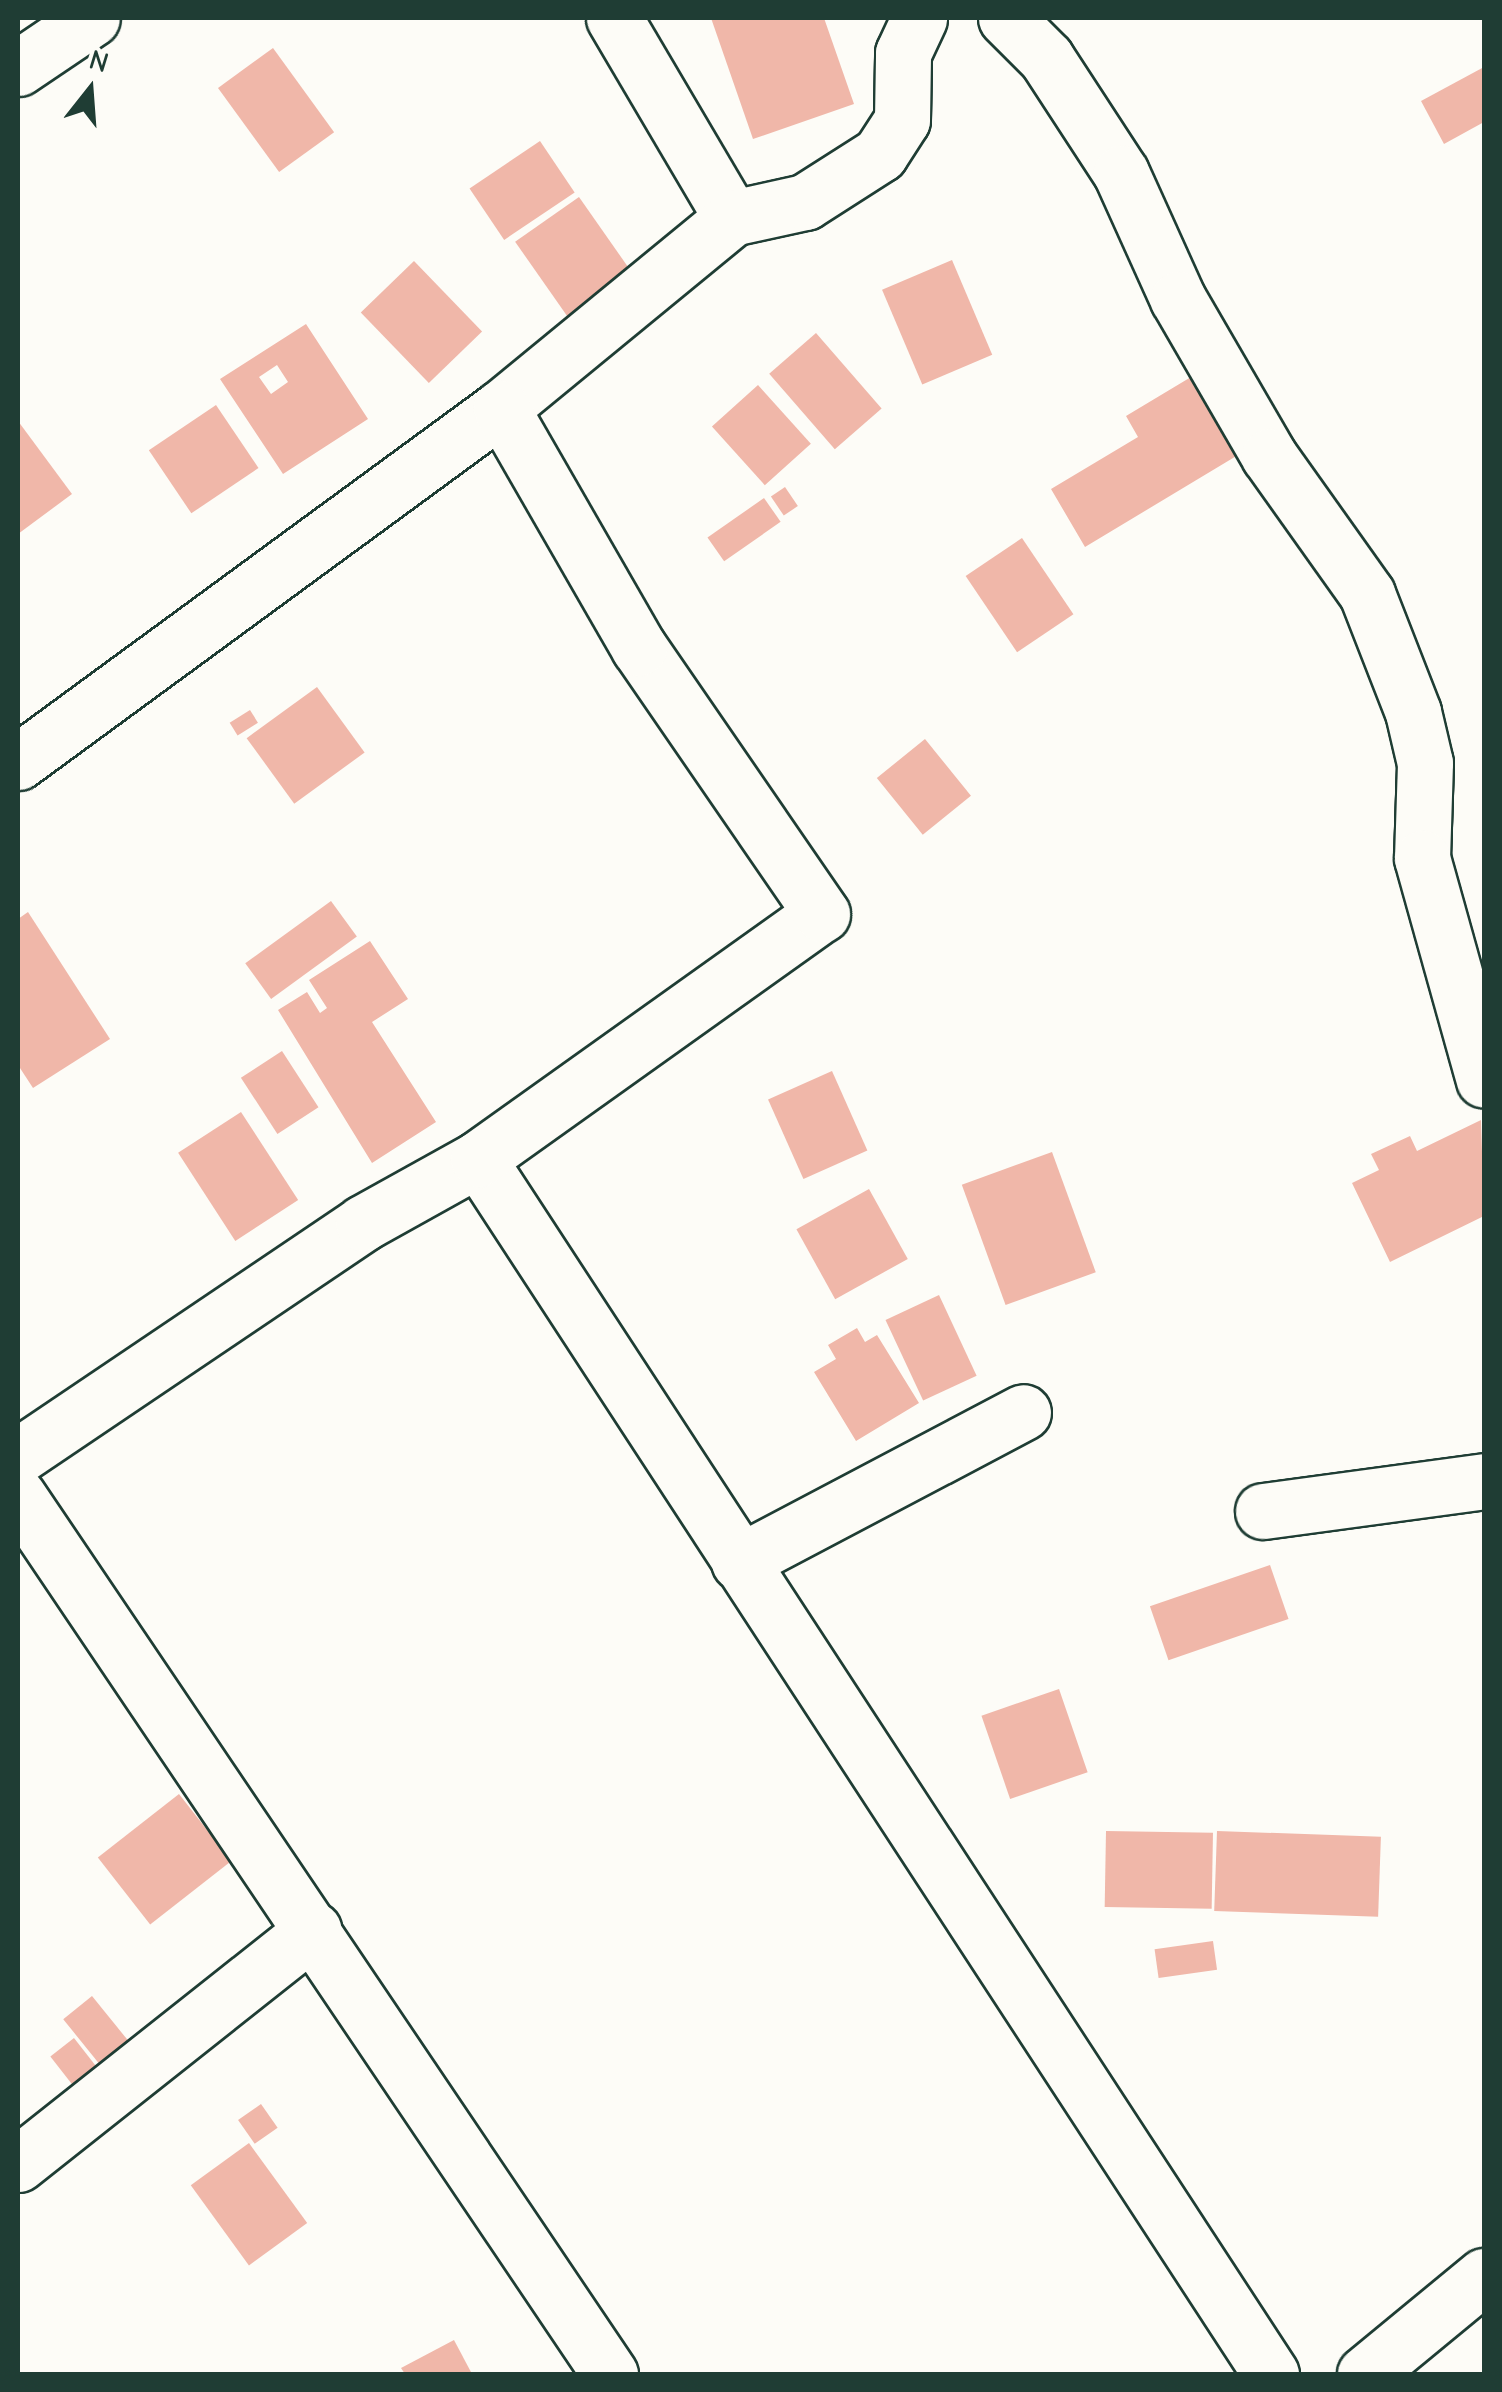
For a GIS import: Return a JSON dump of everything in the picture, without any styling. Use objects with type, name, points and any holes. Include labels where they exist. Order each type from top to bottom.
[{"type":"street","points":[[18,68],[92,18]]},
{"type":"street","points":[[614,18],[732,218]]},
{"type":"street","points":[[19,759],[501,408],[732,218],[806,202],[880,154],[902,120],[903,53],[919,18]]},
{"type":"street","points":[[1006,18],[1046,58],[1121,173],[1178,298],[1260,440],[1367,594],[1413,712],[1425,763],[1422,858],[1484,1080]]},
{"type":"street","points":[[18,1456],[364,1223],[478,1159],[822,914],[639,648],[501,408]]},
{"type":"street","points":[[478,1159],[1272,2374]]},
{"type":"street","points":[[739,1562],[1023,1412]]},
{"type":"street","points":[[1263,1511],[1484,1481]]},
{"type":"street","points":[[18,1496],[610,2374]]},
{"type":"street","points":[[18,2164],[312,1930]]},
{"type":"street","points":[[1365,2374],[1484,2276]]},
{"type":"building","points":[[711,18],[824,18],[854,104],[753,139]]},
{"type":"building","points":[[273,48],[334,132],[279,172],[218,88]]},
{"type":"building","points":[[1484,67],[1484,122],[1444,144],[1421,101]]},
{"type":"building","points":[[540,141],[575,192],[504,240],[470,189]]},
{"type":"building","points":[[579,197],[635,277],[571,322],[515,242]]},
{"type":"building","points":[[952,260],[992,355],[922,385],[882,290]]},
{"type":"building","points":[[414,261],[482,331],[429,383],[361,312]]},
{"type":"building","points":[[306,324],[368,419],[283,474],[220,379]],"holes":[[[277,365],[288,382],[271,394],[259,377]]]},
{"type":"building","points":[[816,333],[882,408],[835,449],[769,374]]},
{"type":"building","points":[[1196,374],[1243,452],[1085,547],[1051,489],[1138,437],[1126,416]]},
{"type":"building","points":[[758,385],[811,444],[765,485],[712,426]]},
{"type":"building","points":[[216,405],[258,468],[191,513],[149,450]]},
{"type":"building","points":[[18,421],[72,494],[18,534]]},
{"type":"building","points":[[785,487],[798,506],[784,516],[771,497]]},
{"type":"building","points":[[764,498],[781,522],[724,561],[707,538]]},
{"type":"building","points":[[1022,538],[1073,614],[1017,652],[966,576]]},
{"type":"building","points":[[317,687],[365,753],[294,804],[247,738]]},
{"type":"building","points":[[250,710],[258,723],[238,735],[230,723]]},
{"type":"building","points":[[925,739],[971,796],[923,835],[877,778]]},
{"type":"building","points":[[331,901],[357,937],[271,999],[245,963]]},
{"type":"building","points":[[28,912],[110,1039],[33,1088],[18,1065],[18,919]]},
{"type":"building","points":[[370,941],[408,999],[372,1022],[436,1122],[372,1163],[278,1010],[307,992],[320,1013],[327,1008],[309,980]]},
{"type":"building","points":[[282,1051],[318,1107],[277,1134],[241,1078]]},
{"type":"building","points":[[832,1071],[867,1150],[803,1179],[768,1099]]},
{"type":"building","points":[[241,1112],[298,1200],[235,1241],[178,1153]]},
{"type":"building","points":[[1481,1120],[1484,1216],[1390,1262],[1352,1183],[1379,1170],[1371,1154],[1410,1136],[1417,1151]]},
{"type":"building","points":[[1052,1152],[1096,1272],[1006,1305],[962,1185]]},
{"type":"building","points":[[869,1189],[908,1259],[835,1299],[796,1229]]},
{"type":"building","points":[[939,1295],[977,1376],[923,1401],[886,1320]]},
{"type":"building","points":[[857,1328],[865,1342],[877,1335],[919,1403],[856,1441],[814,1372],[836,1359],[828,1345]]},
{"type":"building","points":[[1270,1565],[1289,1619],[1168,1660],[1150,1606]]},
{"type":"building","points":[[1059,1689],[1088,1772],[1010,1799],[981,1716]]},
{"type":"building","points":[[179,1794],[231,1861],[150,1924],[98,1857]]},
{"type":"building","points":[[1106,1831],[1213,1833],[1212,1909],[1105,1907]]},
{"type":"building","points":[[1217,1831],[1381,1837],[1378,1917],[1214,1911]]},
{"type":"building","points":[[1213,1941],[1217,1970],[1159,1978],[1155,1949]]},
{"type":"building","points":[[92,1996],[135,2049],[106,2072],[63,2019]]},
{"type":"building","points":[[74,2038],[106,2079],[82,2097],[50,2056]]},
{"type":"building","points":[[261,2104],[278,2128],[255,2144],[238,2120]]},
{"type":"building","points":[[249,2143],[307,2223],[249,2265],[191,2185]]},
{"type":"building","points":[[454,2340],[472,2374],[405,2374],[401,2368]]}]
